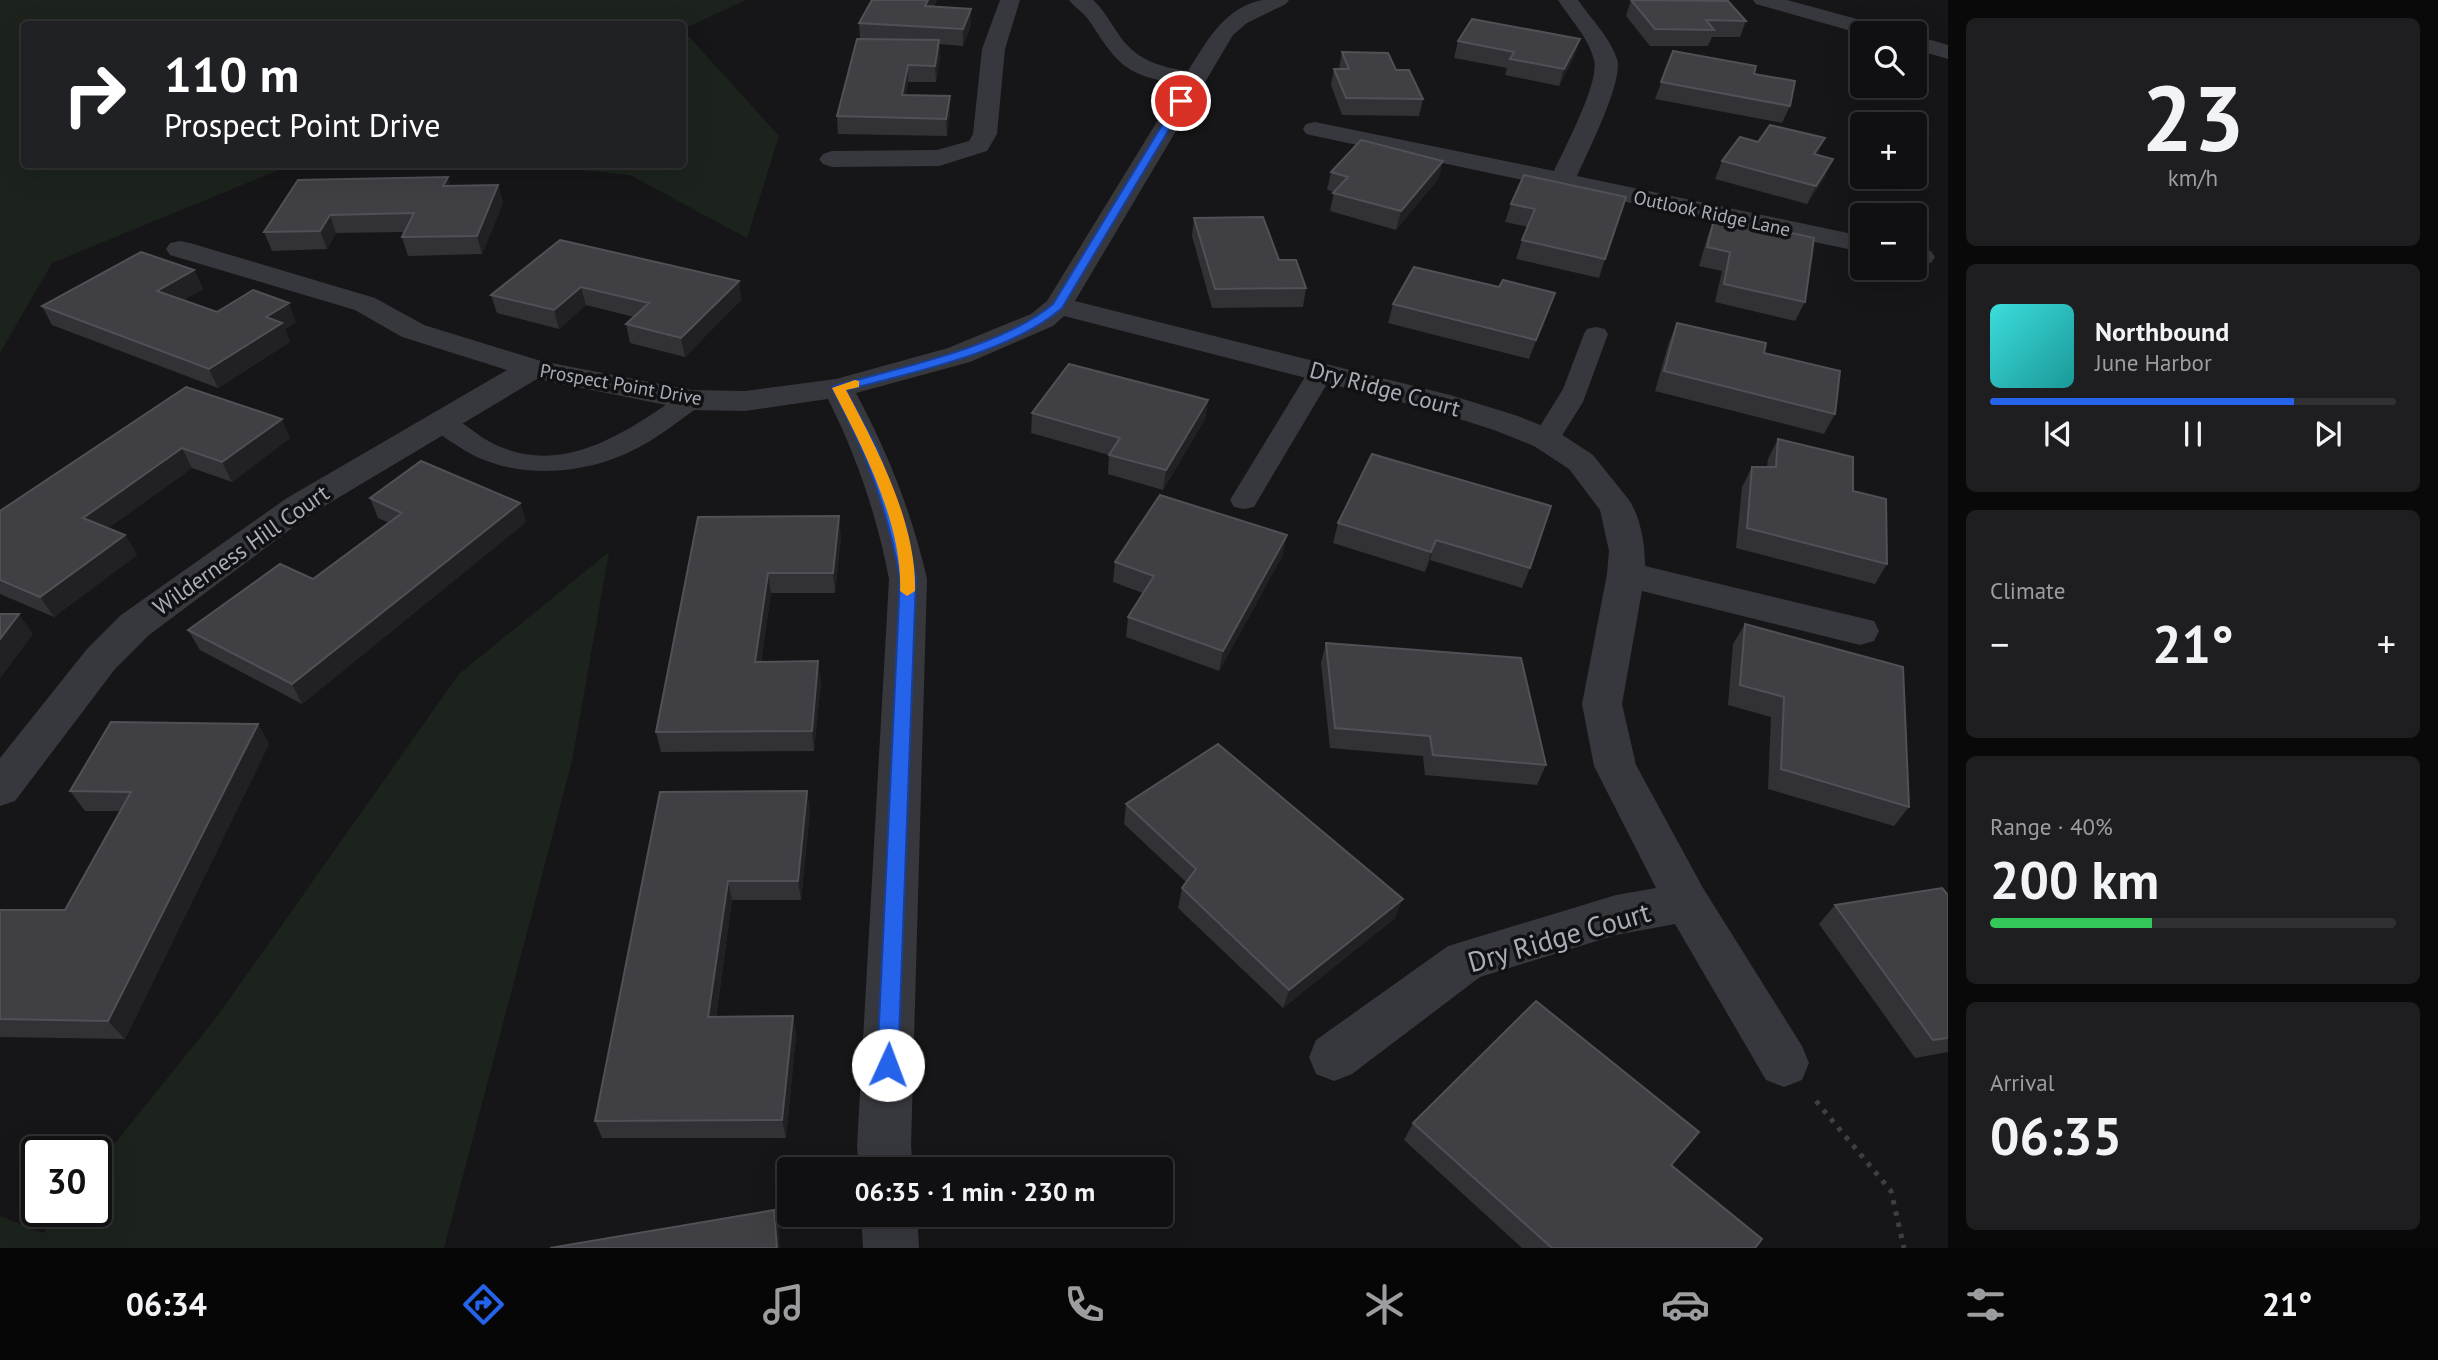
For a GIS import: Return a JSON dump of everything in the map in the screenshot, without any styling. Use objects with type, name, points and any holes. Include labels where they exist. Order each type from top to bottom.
[{"type":"street","points":[[832,159],[939,158],[978,146],[985,134],[994,41],[1001,17],[1010,0]]},
{"type":"street","points":[[1079,0],[1091,8],[1117,50],[1132,64],[1160,74],[1195,79]]},
{"type":"street","name":"Prospect Point Drive","points":[[180,249],[365,304],[413,331],[532,368],[691,400],[745,401],[838,388],[959,355],[1042,320],[1058,306],[1224,31],[1259,6],[1279,0]]},
{"type":"street","points":[[1562,181],[1598,97],[1608,66],[1599,46],[1569,0]]},
{"type":"street","points":[[1763,0],[1850,24]]},
{"type":"street","points":[[1927,46],[1948,52]]},
{"type":"street","name":"Outlook Ridge Lane","points":[[1315,129],[1850,241]]},
{"type":"street","name":"Dry Ridge Court","points":[[1058,306],[1439,402],[1546,439],[1581,462],[1617,509],[1627,551],[1626,574],[1602,704],[1615,766],[1687,902],[1783,1063]]},
{"type":"street","name":"Wilderness Hill Court","points":[[0,789],[102,659],[135,625],[299,506],[440,421],[501,389],[532,368]]},
{"type":"street","points":[[838,388],[870,448],[898,527],[908,579],[885,1157]]},
{"type":"street","points":[[1626,574],[1860,631]]},
{"type":"street","name":"Dry Ridge Court","points":[[1334,1057],[1465,961],[1616,915],[1687,902]]},
{"type":"street","points":[[890,1227],[891,1248]]},
{"type":"lane","points":[[1546,439],[1562,419],[1582,381],[1597,334]]},
{"type":"lane","points":[[1244,500],[1321,372]]},
{"type":"lane","points":[[440,421],[491,453],[526,462],[564,460],[604,452],[632,440],[691,400]]},
{"type":"path","points":[[1783,1063],[1891,1191],[1904,1248]]},
{"type":"shaded area","points":[[0,0],[746,0],[686,28],[686,21],[21,21],[21,168],[284,168],[52,263],[0,353]]},
{"type":"shaded area","points":[[686,33],[779,136],[747,238],[630,175],[562,168],[686,168]]},
{"type":"shaded area","points":[[609,552],[572,761],[444,1248],[0,1248],[0,1216],[21,1224],[21,1227],[43,1233],[48,1227],[112,1227],[112,1147],[219,1014],[459,674]]},
{"type":"building","points":[[872,0],[928,0],[925,6],[971,9],[963,29],[859,23]]},
{"type":"building","points":[[1631,0],[1728,1],[1746,21],[1706,20],[1714,30],[1655,29]]},
{"type":"building","points":[[1472,19],[1580,39],[1564,69],[1510,59],[1514,52],[1458,41]]},
{"type":"building","points":[[857,39],[939,40],[935,66],[908,65],[902,95],[950,96],[946,119],[837,116]]},
{"type":"building","points":[[1673,51],[1756,66],[1754,74],[1795,81],[1790,106],[1661,82]]},
{"type":"building","points":[[1342,52],[1388,53],[1396,70],[1409,70],[1423,99],[1346,98],[1334,69],[1349,69]]},
{"type":"building","points":[[1770,125],[1825,138],[1814,154],[1833,159],[1816,186],[1722,161],[1740,137],[1758,142]]},
{"type":"building","points":[[1361,140],[1443,161],[1401,211],[1333,193],[1348,177],[1331,172]]},
{"type":"building","points":[[1524,175],[1626,197],[1605,259],[1522,240],[1535,209],[1511,204]]},
{"type":"building","points":[[448,177],[443,186],[498,185],[477,236],[402,237],[414,213],[330,215],[320,231],[264,232],[298,180]]},
{"type":"building","points":[[1715,216],[1814,238],[1805,302],[1724,284],[1730,252],[1707,247]]},
{"type":"building","points":[[1263,217],[1279,260],[1296,260],[1306,288],[1215,289],[1194,218]]},
{"type":"building","points":[[560,240],[739,281],[681,338],[626,324],[649,303],[581,287],[554,310],[491,295]]},
{"type":"building","points":[[141,252],[194,270],[157,291],[217,312],[253,290],[289,303],[266,317],[282,323],[209,369],[42,306]]},
{"type":"building","points":[[1414,267],[1499,287],[1503,280],[1555,293],[1536,340],[1393,304]]},
{"type":"building","points":[[1677,323],[1766,343],[1764,353],[1840,371],[1835,414],[1664,371]]},
{"type":"building","points":[[1069,364],[1208,400],[1166,470],[1109,455],[1120,438],[1032,413]]},
{"type":"building","points":[[186,387],[282,419],[222,462],[182,448],[83,518],[125,535],[40,597],[0,580],[0,511]]},
{"type":"building","points":[[1778,439],[1853,457],[1853,491],[1886,499],[1887,564],[1747,528],[1752,467],[1776,467]]},
{"type":"building","points":[[1372,454],[1551,506],[1530,568],[1436,540],[1431,552],[1338,523]]},
{"type":"building","points":[[421,461],[520,503],[292,684],[188,630],[280,564],[313,579],[402,513],[370,498]]},
{"type":"building","points":[[1160,495],[1287,535],[1223,651],[1128,617],[1154,576],[1115,562]]},
{"type":"building","points":[[839,516],[833,573],[768,573],[755,662],[818,661],[812,731],[656,732],[698,517]]},
{"type":"building","points":[[0,614],[19,614],[0,639]]},
{"type":"building","points":[[1745,624],[1903,667],[1909,807],[1781,769],[1784,697],[1740,685]]},
{"type":"building","points":[[1326,643],[1521,658],[1546,765],[1433,755],[1430,736],[1335,728]]},
{"type":"building","points":[[111,722],[258,724],[108,1021],[0,1019],[0,910],[65,910],[131,792],[70,791]]},
{"type":"building","points":[[1218,744],[1403,899],[1289,990],[1182,888],[1196,869],[1126,804]]},
{"type":"building","points":[[807,791],[798,881],[728,881],[708,1017],[793,1016],[782,1120],[595,1121],[660,792]]},
{"type":"building","points":[[1942,888],[1948,895],[1948,1038],[1933,1040],[1835,905]]},
{"type":"building","points":[[1536,1001],[1699,1132],[1671,1165],[1762,1239],[1755,1248],[1552,1248],[1413,1123]]},
{"type":"building","points":[[774,1210],[777,1248],[550,1248]]},
{"type":"slow traffic","points":[[855,384],[838,388],[870,448],[898,527],[908,579],[907,591]]},
{"type":"route","points":[[888,1065],[908,579],[898,527],[870,448],[838,388],[959,355],[1042,320],[1058,306],[1181,101]]}]
